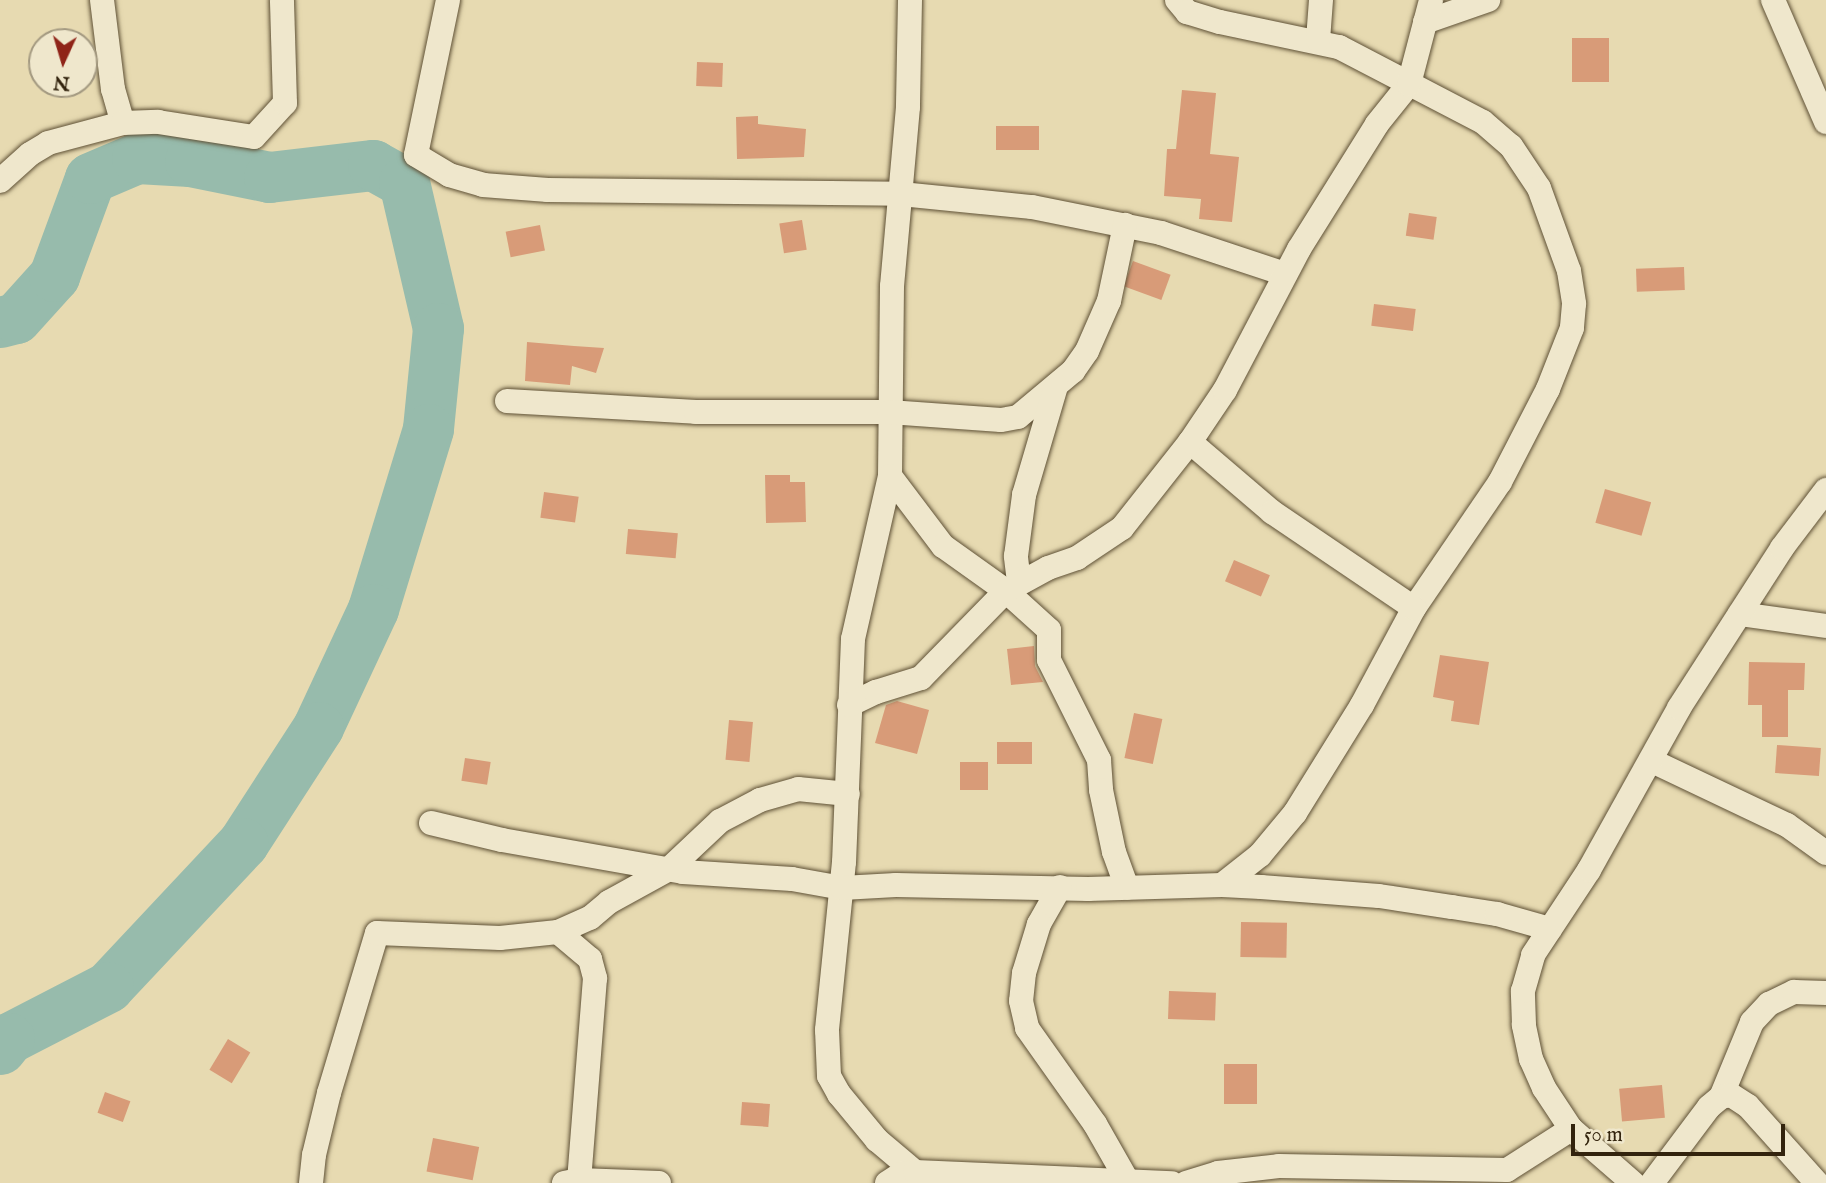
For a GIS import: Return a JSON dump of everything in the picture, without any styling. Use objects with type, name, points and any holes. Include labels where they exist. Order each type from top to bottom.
[{"type":"street","points":[[102,0],[113,89],[123,122]]},
{"type":"street","points":[[0,181],[30,154],[48,144],[123,122],[158,122],[254,137],[285,103],[282,0]]},
{"type":"street","points":[[448,0],[416,155],[449,175],[483,185],[575,192],[901,194],[1032,206],[1202,244],[1284,274]]},
{"type":"street","points":[[910,0],[908,107],[892,286],[890,476],[853,639],[842,888],[827,1030],[830,1076],[857,1118],[915,1172]]},
{"type":"street","points":[[1177,0],[1187,12],[1220,22],[1318,40],[1369,60],[1483,122],[1511,146],[1539,188],[1569,271],[1574,304],[1572,328],[1555,372],[1512,460],[1414,608],[1362,705],[1287,824],[1260,855],[1222,884]]},
{"type":"street","points":[[1318,40],[1321,0]]},
{"type":"street","points":[[849,705],[876,692],[921,678],[1012,586],[1077,558],[1122,528],[1190,442],[1225,390],[1284,274],[1377,124],[1409,84],[1428,11],[1488,0]]},
{"type":"street","points":[[1773,0],[1819,88],[1826,122]]},
{"type":"street","points":[[507,401],[696,412],[890,412],[1001,420],[1018,417],[1073,371],[1087,351],[1110,301],[1125,225]]},
{"type":"street","points":[[1012,586],[1024,495],[1056,386]]},
{"type":"street","points":[[1190,442],[1272,512],[1414,608]]},
{"type":"street","points":[[890,476],[943,546],[1012,586],[1049,630],[1049,660],[1099,760],[1101,790],[1114,852],[1128,888]]},
{"type":"street","points":[[1633,1183],[1571,1129],[1544,1088],[1531,1059],[1524,1025],[1523,991],[1533,955],[1589,870],[1652,761],[1679,708],[1782,548],[1826,490]]},
{"type":"street","points":[[1740,614],[1826,626]]},
{"type":"street","points":[[1652,761],[1787,825],[1826,853]]},
{"type":"street","points":[[311,1183],[314,1155],[329,1093],[377,933],[500,938],[558,932],[590,918],[625,892],[669,869],[720,821],[761,800],[798,789],[848,794]]},
{"type":"street","points":[[431,824],[502,840],[669,869],[792,879],[842,888],[896,885],[1128,888],[1222,884],[1414,901],[1497,914],[1550,929]]},
{"type":"street","points":[[1060,887],[1039,924],[1024,973],[1021,1001],[1027,1028],[1095,1124],[1127,1180]]},
{"type":"street","points":[[558,932],[590,959],[595,978],[574,1182],[659,1183]]},
{"type":"street","points":[[1652,1183],[1702,1115],[1721,1097],[1752,1022],[1769,1004],[1794,992],[1826,993]]},
{"type":"street","points":[[1721,1097],[1731,1096],[1748,1106],[1817,1183]]},
{"type":"street","points":[[1482,1183],[1571,1129]]},
{"type":"street","points":[[1185,1183],[1218,1173],[1279,1166],[1507,1170]]},
{"type":"street","points":[[887,1183],[901,1174],[915,1172],[1172,1183]]},
{"type":"building","points":[[1572,38],[1609,38],[1609,82],[1572,82]]},
{"type":"building","points":[[697,62],[723,63],[722,87],[696,86]]},
{"type":"building","points":[[1182,90],[1216,93],[1210,154],[1239,157],[1232,222],[1199,219],[1201,199],[1164,196],[1167,149],[1176,149]]},
{"type":"building","points":[[758,116],[758,124],[806,129],[804,157],[737,159],[736,117]]},
{"type":"building","points":[[996,126],[1039,126],[1039,150],[996,150]]},
{"type":"building","points":[[1409,213],[1437,217],[1434,240],[1406,236]]},
{"type":"building","points":[[802,220],[807,250],[784,253],[779,224]]},
{"type":"building","points":[[540,225],[545,251],[511,257],[506,232]]},
{"type":"building","points":[[1133,261],[1171,275],[1161,300],[1124,286]]},
{"type":"building","points":[[1684,267],[1685,290],[1637,292],[1636,269]]},
{"type":"building","points":[[1374,304],[1416,309],[1413,331],[1371,326]]},
{"type":"building","points":[[527,342],[604,348],[596,373],[572,366],[570,385],[525,381]]},
{"type":"building","points":[[765,475],[790,475],[790,482],[805,482],[806,522],[766,523]]},
{"type":"building","points":[[1605,489],[1651,502],[1641,536],[1595,523]]},
{"type":"building","points":[[544,492],[579,497],[575,523],[540,518]]},
{"type":"building","points":[[628,529],[678,533],[676,558],[626,554]]},
{"type":"building","points":[[1234,560],[1270,575],[1261,596],[1225,581]]},
{"type":"building","points":[[1034,646],[1035,666],[1043,682],[1011,685],[1007,649]]},
{"type":"building","points":[[1440,655],[1489,662],[1479,725],[1451,721],[1454,701],[1433,697]]},
{"type":"building","points":[[1749,662],[1805,663],[1804,690],[1788,690],[1788,737],[1762,737],[1762,705],[1748,705]]},
{"type":"building","points":[[897,701],[929,710],[917,754],[875,743],[886,705]]},
{"type":"building","points":[[1134,713],[1162,719],[1153,764],[1124,758]]},
{"type":"building","points":[[729,720],[753,722],[749,762],[726,760]]},
{"type":"building","points":[[997,742],[1032,742],[1032,764],[997,764]]},
{"type":"building","points":[[1777,745],[1821,748],[1819,776],[1775,773]]},
{"type":"building","points":[[465,758],[491,762],[487,785],[461,781]]},
{"type":"building","points":[[960,762],[988,762],[988,790],[960,790]]},
{"type":"building","points":[[1241,922],[1287,923],[1286,958],[1240,957]]},
{"type":"building","points":[[1169,991],[1216,993],[1215,1021],[1168,1019]]},
{"type":"building","points":[[228,1039],[250,1052],[232,1083],[209,1070]]},
{"type":"building","points":[[1224,1064],[1257,1064],[1257,1104],[1224,1104]]},
{"type":"building","points":[[1662,1085],[1665,1118],[1622,1122],[1619,1089]]},
{"type":"building","points":[[105,1092],[130,1101],[123,1122],[97,1113]]},
{"type":"building","points":[[742,1102],[770,1104],[768,1127],[740,1125]]},
{"type":"building","points":[[433,1138],[479,1147],[473,1180],[427,1171]]},
{"type":"waterway","points":[[0,322],[16,318],[54,276],[90,178],[137,158],[190,161],[269,177],[373,165],[404,182],[438,328],[428,429],[373,609],[318,727],[243,843],[108,987],[9,1038],[0,1049]]}]
